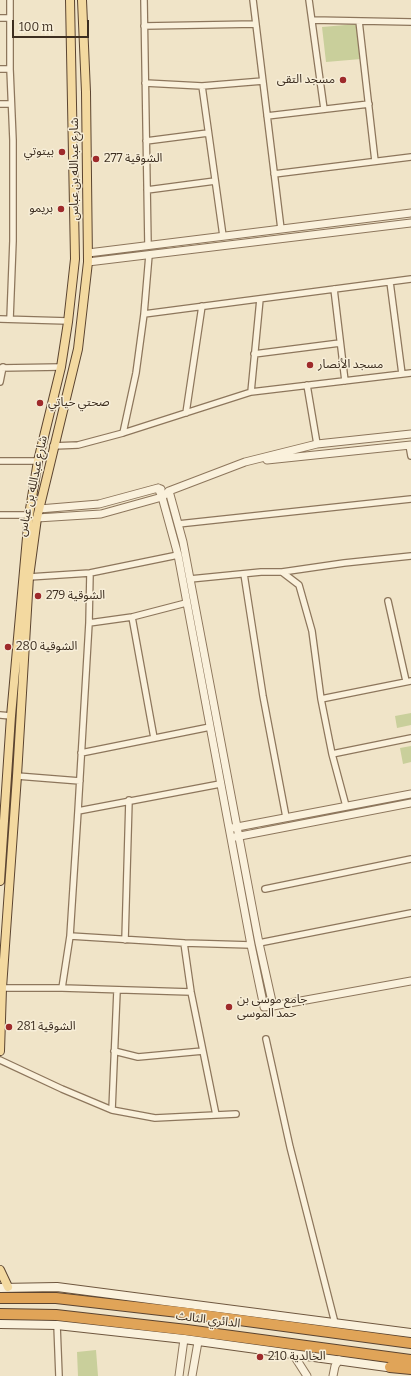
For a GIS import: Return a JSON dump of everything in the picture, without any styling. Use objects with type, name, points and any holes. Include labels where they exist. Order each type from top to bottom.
[{"type":"highway","name":"الدائري الثالث","points":[[0,1298],[56,1298],[180,1312],[411,1343]]},
{"type":"highway","name":"الدائري الثالث","points":[[0,1314],[56,1315],[171,1328],[411,1360]]},
{"type":"highway","points":[[390,1367],[411,1370]]},
{"type":"main road","name":"شارع عبدالله بن عباس","points":[[0,881],[4,767],[11,716],[38,461],[61,368],[75,259],[70,0]]},
{"type":"main road","name":"شارع عبدالله بن عباس","points":[[0,1051],[2,988],[33,517],[39,509],[53,446],[78,349],[88,262],[86,92],[82,0]]},
{"type":"main road","points":[[0,1270],[4,1288],[57,1287],[411,1333]]},
{"type":"main road","points":[[0,1324],[57,1324],[184,1339],[390,1367]]},
{"type":"street","points":[[10,0],[10,69],[13,140],[13,241],[10,319]]},
{"type":"street","points":[[144,0],[148,245]]},
{"type":"street","points":[[253,0],[281,229]]},
{"type":"street","points":[[309,0],[324,110]]},
{"type":"street","points":[[0,18],[10,18]]},
{"type":"street","points":[[312,20],[411,22]]},
{"type":"street","points":[[359,21],[376,161]]},
{"type":"street","points":[[144,26],[256,24]]},
{"type":"street","points":[[0,69],[10,69]]},
{"type":"street","points":[[145,83],[202,86],[263,80]]},
{"type":"street","points":[[202,86],[223,236]]},
{"type":"street","points":[[0,104],[11,104]]},
{"type":"street","points":[[267,116],[369,104]]},
{"type":"street","points":[[146,141],[208,133]]},
{"type":"street","points":[[274,174],[411,157]]},
{"type":"street","points":[[147,190],[215,181]]},
{"type":"street","points":[[88,252],[411,213]]},
{"type":"street","points":[[88,262],[411,223]]},
{"type":"street","points":[[123,433],[136,373],[144,314],[149,255]]},
{"type":"street","points":[[144,314],[411,279]]},
{"type":"street","points":[[390,282],[402,374]]},
{"type":"street","points":[[334,289],[345,381]]},
{"type":"street","points":[[251,392],[260,298]]},
{"type":"street","points":[[186,413],[202,306]]},
{"type":"street","points":[[0,319],[68,321]]},
{"type":"street","points":[[254,354],[340,343]]},
{"type":"street","points":[[0,382],[2,367],[61,368]]},
{"type":"street","points":[[53,446],[78,445],[123,433],[251,392],[411,373]]},
{"type":"street","points":[[307,385],[317,444]]},
{"type":"street","points":[[0,515],[33,517],[101,514],[162,497],[169,491],[245,462],[317,444],[411,434]]},
{"type":"street","points":[[245,462],[410,445],[411,456]]},
{"type":"street","points":[[0,461],[38,461]]},
{"type":"street","points":[[39,509],[99,504],[158,488],[169,491]]},
{"type":"street","points":[[158,488],[162,497],[178,555],[220,784],[264,1007],[411,981]]},
{"type":"street","points":[[169,491],[190,579],[259,943],[273,1006]]},
{"type":"street","points":[[178,524],[411,499]]},
{"type":"street","points":[[29,577],[90,573],[178,555]]},
{"type":"street","points":[[190,579],[261,572],[282,572],[344,563],[411,556]]},
{"type":"street","points":[[282,572],[299,585],[312,630],[321,699],[332,754],[346,806]]},
{"type":"street","points":[[62,988],[70,936],[90,623],[90,573]]},
{"type":"street","points":[[244,574],[263,696],[286,818]]},
{"type":"street","points":[[321,699],[376,689],[409,681],[388,601]]},
{"type":"street","points":[[90,623],[132,617],[186,603]]},
{"type":"street","points":[[132,617],[154,738]]},
{"type":"street","points":[[0,715],[11,716]]},
{"type":"street","points":[[81,753],[210,727]]},
{"type":"street","points":[[332,754],[411,738]]},
{"type":"street","points":[[17,776],[80,781]]},
{"type":"street","points":[[78,811],[129,800],[220,784]]},
{"type":"street","points":[[229,829],[411,794]]},
{"type":"street","points":[[125,940],[129,800]]},
{"type":"street","points":[[231,838],[411,803]]},
{"type":"street","points":[[266,889],[411,859]]},
{"type":"street","points":[[259,943],[411,913]]},
{"type":"street","points":[[70,936],[184,943],[251,945]]},
{"type":"street","points":[[184,943],[191,992],[216,1115]]},
{"type":"street","points":[[2,988],[62,988],[191,992]]},
{"type":"street","points":[[112,1110],[118,990]]},
{"type":"street","points":[[266,1039],[290,1147],[335,1323]]},
{"type":"street","points":[[114,1051],[138,1057],[203,1052]]},
{"type":"street","points":[[0,1060],[62,1089],[112,1110],[155,1118],[236,1114]]},
{"type":"street","points":[[57,1324],[59,1376]]},
{"type":"street","points":[[179,1376],[184,1339]]},
{"type":"street","points":[[192,1376],[198,1342]]},
{"type":"street","points":[[293,1354],[307,1376]]},
{"type":"street","points":[[333,1376],[335,1366],[339,1360]]},
{"type":"green space","points":[[357,24],[361,59],[326,62],[322,27]]},
{"type":"green space","points":[[411,713],[411,725],[397,728],[395,716]]},
{"type":"green space","points":[[411,746],[411,762],[403,764],[400,748]]},
{"type":"green space","points":[[96,1350],[98,1376],[78,1376],[77,1352]]},
{"type":"place","name":"مسجد التقى","points":[[343,80]]},
{"type":"place","name":"بيتوتي","points":[[62,152]]},
{"type":"place","name":"الشوقية 277","points":[[96,159]]},
{"type":"place","name":"بريمو","points":[[61,209]]},
{"type":"place","name":"مسجد الأنصار","points":[[310,365]]},
{"type":"place","name":"صحتي حياتي","points":[[40,403]]},
{"type":"place","name":"الشوقية 279","points":[[38,596]]},
{"type":"place","name":"الشوقية 280","points":[[8,647]]},
{"type":"place","name":"جامع موسى بن حمد الموسى","points":[[229,1007]]},
{"type":"place","name":"الشوقية 281","points":[[9,1027]]},
{"type":"place","name":"الخالدية 210","points":[[260,1357]]}]
